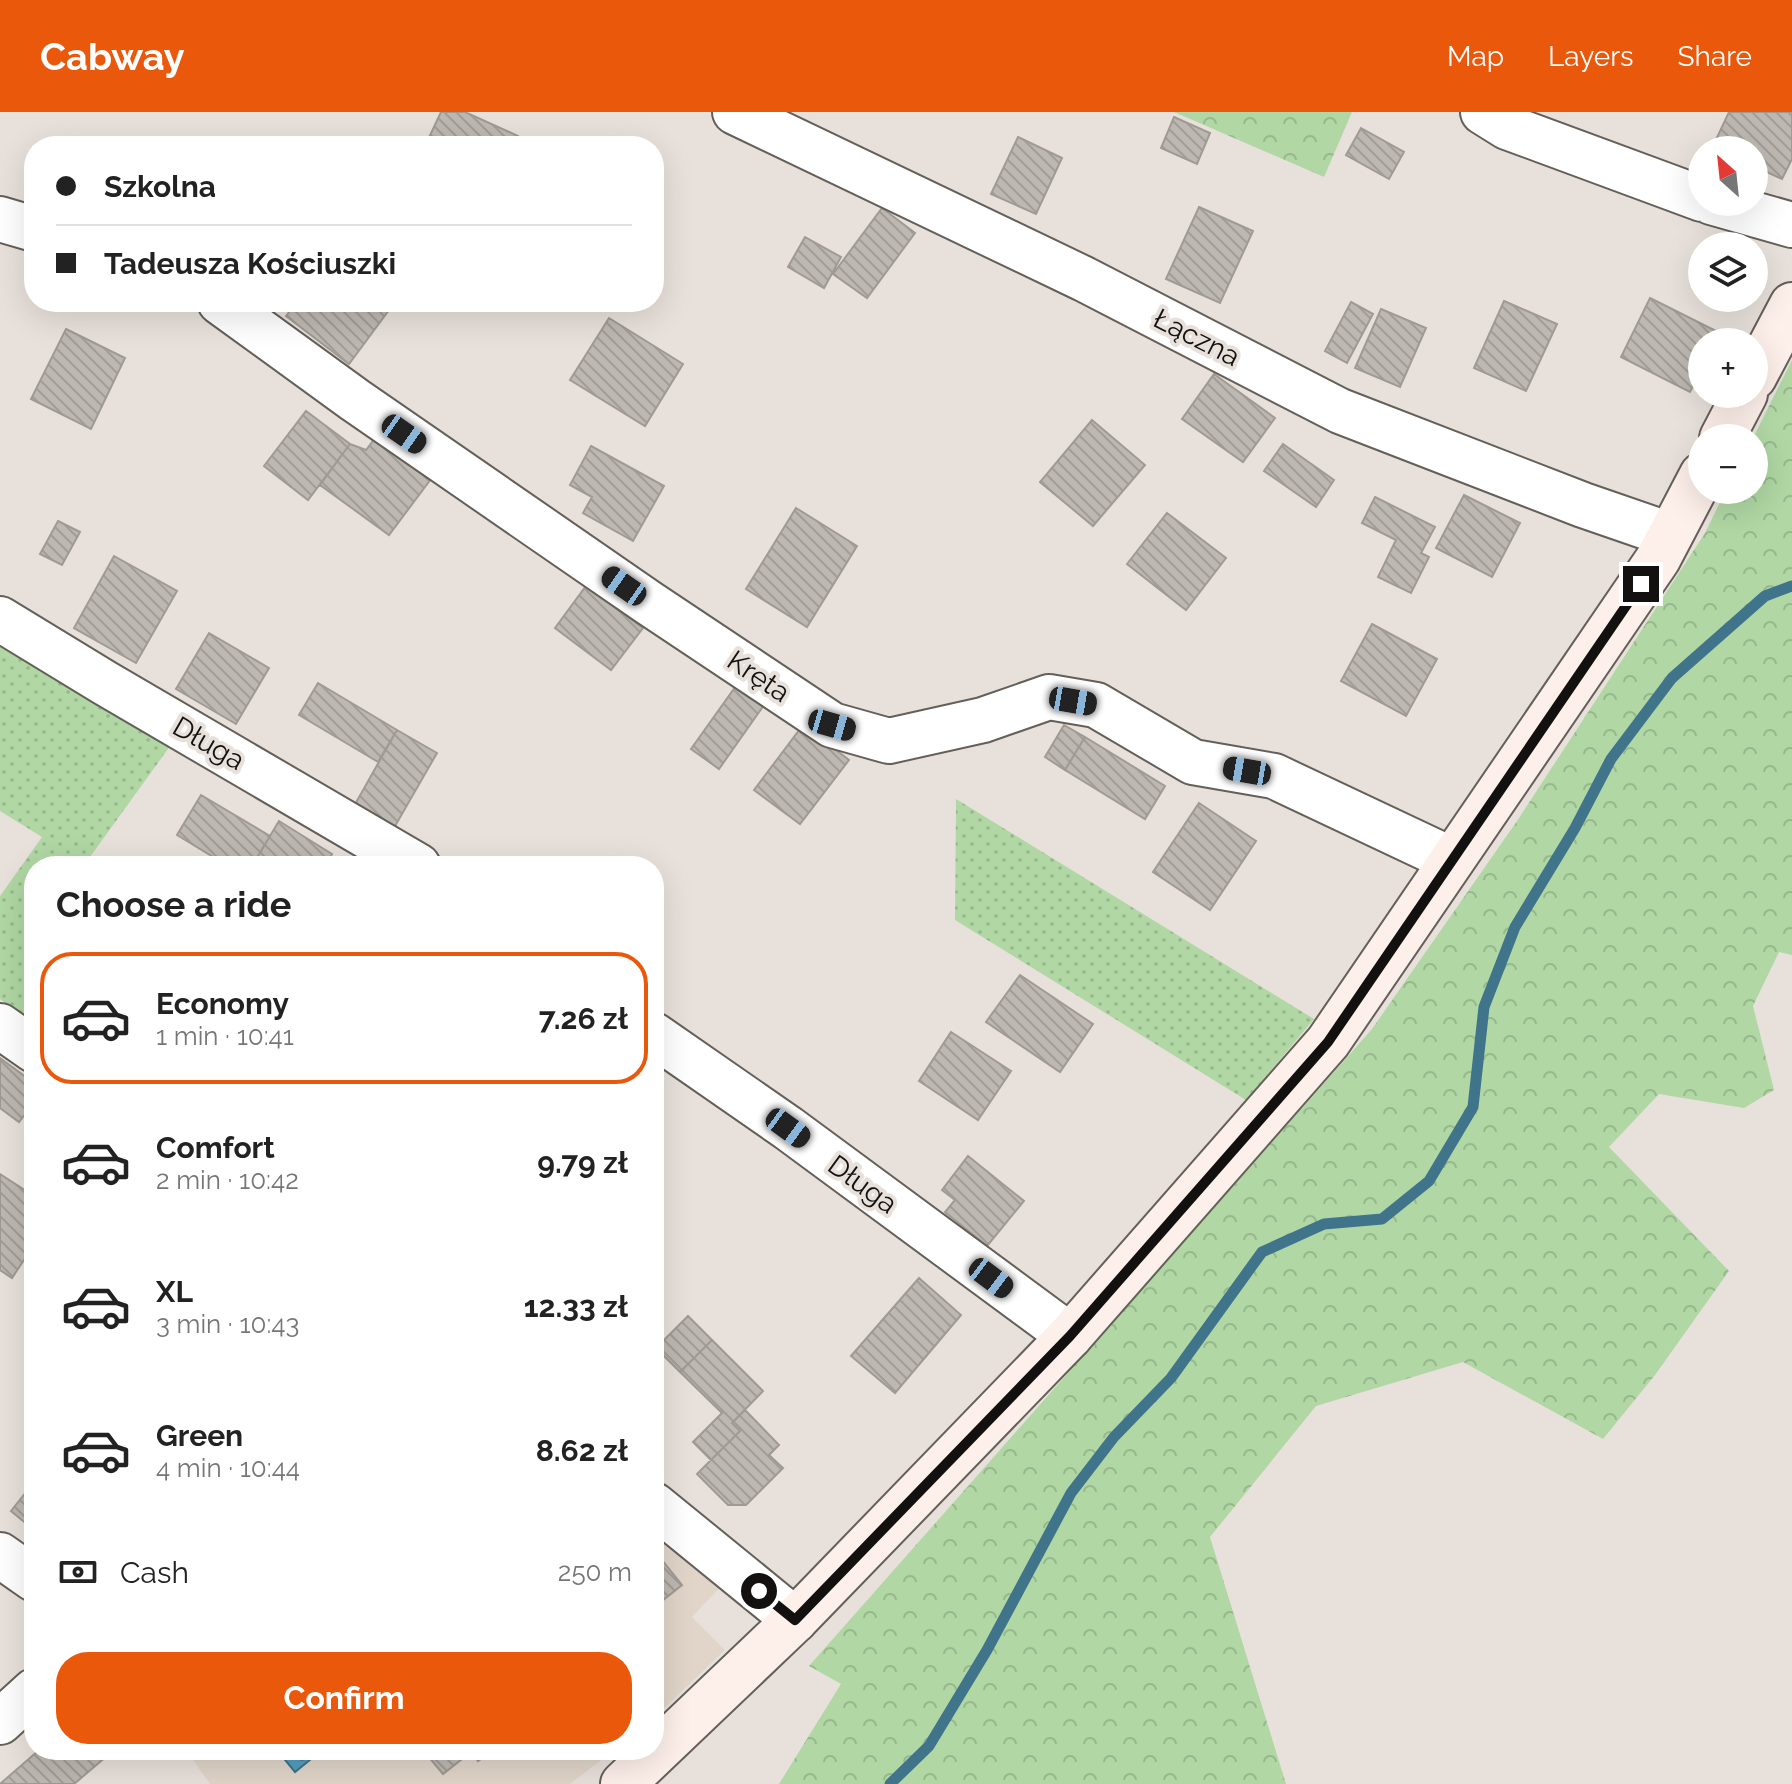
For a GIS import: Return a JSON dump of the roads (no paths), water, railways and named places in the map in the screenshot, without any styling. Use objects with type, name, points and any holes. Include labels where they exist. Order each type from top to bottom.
[{"type":"street","name":"Łączna","points":[[735,112],[1084,279],[1340,411],[1583,505],[1670,535]]},
{"type":"street","points":[[1483,112],[1507,127],[1688,194]]},
{"type":"street","points":[[1760,216],[1792,225]]},
{"type":"street","points":[[0,219],[24,226]]},
{"type":"street","points":[[1768,350],[1792,305]]},
{"type":"street","name":"Kręta","points":[[234,312],[368,409],[832,725],[889,741],[983,720],[1049,697],[1096,705],[1193,762],[1274,776],[1452,860]]},
{"type":"street","points":[[664,1745],[795,1620],[1070,1336],[1328,1042],[1658,559],[1688,501]]},
{"type":"street","name":"Długa","points":[[0,619],[401,856]]},
{"type":"street","points":[[0,1026],[24,1043]]},
{"type":"street","name":"Długa","points":[[664,1042],[788,1128],[1070,1336]]},
{"type":"street","points":[[664,1513],[795,1620]]},
{"type":"street","points":[[0,1555],[24,1572]]},
{"type":"street","points":[[0,1722],[24,1700]]},
{"type":"street","points":[[623,1784],[648,1760]]},
{"type":"water","points":[[285,1760],[310,1760],[295,1772]]},
{"type":"waterway","points":[[890,1784],[929,1746],[987,1650],[1071,1493],[1114,1437],[1171,1378],[1262,1252],[1324,1224],[1382,1219],[1429,1181],[1473,1107],[1484,1007],[1515,927],[1575,828],[1611,759],[1672,678],[1765,596],[1792,586]]}]
